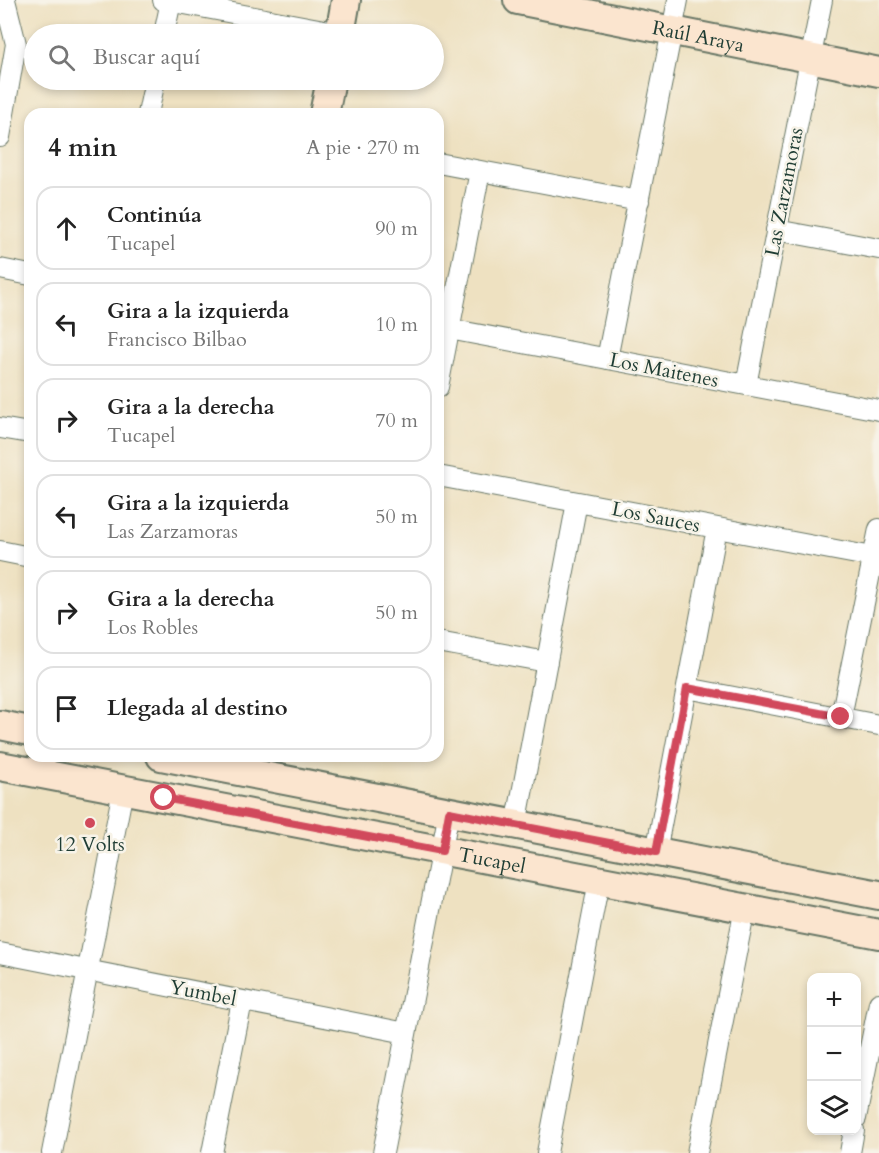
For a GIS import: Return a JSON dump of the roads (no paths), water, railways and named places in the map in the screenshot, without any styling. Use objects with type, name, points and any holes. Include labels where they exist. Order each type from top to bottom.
[{"type":"main road","points":[[342,24],[346,0]]},
{"type":"main road","name":"Raúl Araya","points":[[518,0],[879,72]]},
{"type":"main road","points":[[325,108],[329,90]]},
{"type":"main road","points":[[0,725],[24,730]]},
{"type":"main road","points":[[192,804],[200,762]]},
{"type":"main road","name":"Tucapel","points":[[210,762],[449,812],[879,895]]},
{"type":"main road","name":"Tucapel","points":[[0,766],[879,934]]},
{"type":"street","points":[[0,137],[16,44],[5,0]]},
{"type":"street","points":[[608,359],[678,0]]},
{"type":"street","name":"Las Zarzamoras","points":[[746,385],[822,0]]},
{"type":"street","points":[[165,24],[167,1],[288,24]]},
{"type":"street","points":[[149,108],[153,90]]},
{"type":"street","points":[[444,164],[639,201]]},
{"type":"street","points":[[444,355],[480,171]]},
{"type":"street","points":[[776,230],[879,249]]},
{"type":"street","points":[[0,268],[24,273]]},
{"type":"street","name":"Los Maitenes","points":[[449,329],[879,410]]},
{"type":"street","points":[[0,428],[24,432]]},
{"type":"street","name":"Los Sauces","points":[[444,477],[873,557]]},
{"type":"street","points":[[516,825],[577,502]]},
{"type":"street","points":[[656,852],[717,528]]},
{"type":"street","points":[[841,717],[879,529]]},
{"type":"street","points":[[0,552],[24,556]]},
{"type":"street","points":[[444,643],[547,662]]},
{"type":"street","points":[[687,688],[879,725]]},
{"type":"street","points":[[52,1153],[123,790]]},
{"type":"street","points":[[383,1153],[449,812]]},
{"type":"street","points":[[547,1153],[599,881]]},
{"type":"street","points":[[697,1153],[745,908]]},
{"type":"street","name":"Yumbel","points":[[0,953],[406,1033]]},
{"type":"street","points":[[212,1153],[242,1001]]},
{"type":"street","points":[[861,1093],[879,1003]]},
{"type":"street","points":[[850,1153],[853,1135]]},
{"type":"place","name":"12 Volts","points":[[90,823]]}]
